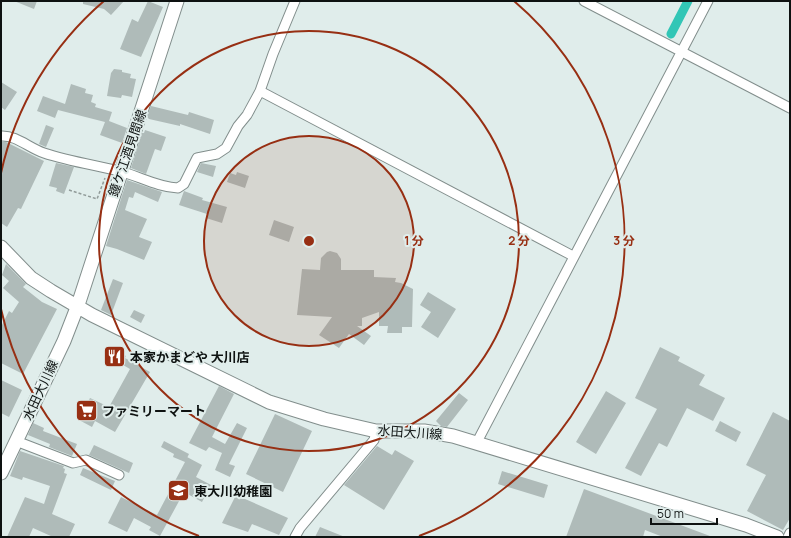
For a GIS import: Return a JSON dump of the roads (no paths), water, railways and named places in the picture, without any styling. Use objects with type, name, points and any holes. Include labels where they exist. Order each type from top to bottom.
[{"type":"main road","name":"鐘ケ江酒見間線","points":[[78,305],[98,240],[114,170],[166,38],[177,1]]},
{"type":"main road","name":"水田大川線","points":[[1,247],[31,278],[51,291],[99,318],[269,402],[324,419],[376,431],[424,431],[477,442],[746,525],[777,537]]},
{"type":"main road","name":"水田大川線","points":[[1,473],[64,340],[78,305]]},
{"type":"street","points":[[1,136],[14,138],[39,151],[61,159],[114,170],[145,181],[178,188],[184,184],[197,158],[217,154],[226,148],[238,126],[247,115],[260,91],[273,54],[295,1]]},
{"type":"street","points":[[584,1],[790,108]]},
{"type":"street","points":[[477,442],[573,256],[708,1]]},
{"type":"street","points":[[260,91],[573,256]]},
{"type":"street","points":[[295,537],[300,528],[374,440],[376,431]]},
{"type":"street","points":[[16,441],[73,463],[86,460],[120,475]]},
{"type":"street","points":[[788,537],[790,533]]},
{"type":"waterway","points":[[671,34],[688,1]]},
{"type":"place","name":"本家かまどや 大川店","points":[[115,357]]},
{"type":"place","name":"ファミリーマート","points":[[87,411]]},
{"type":"place","name":"東大川幼稚園","points":[[178,491]]}]
